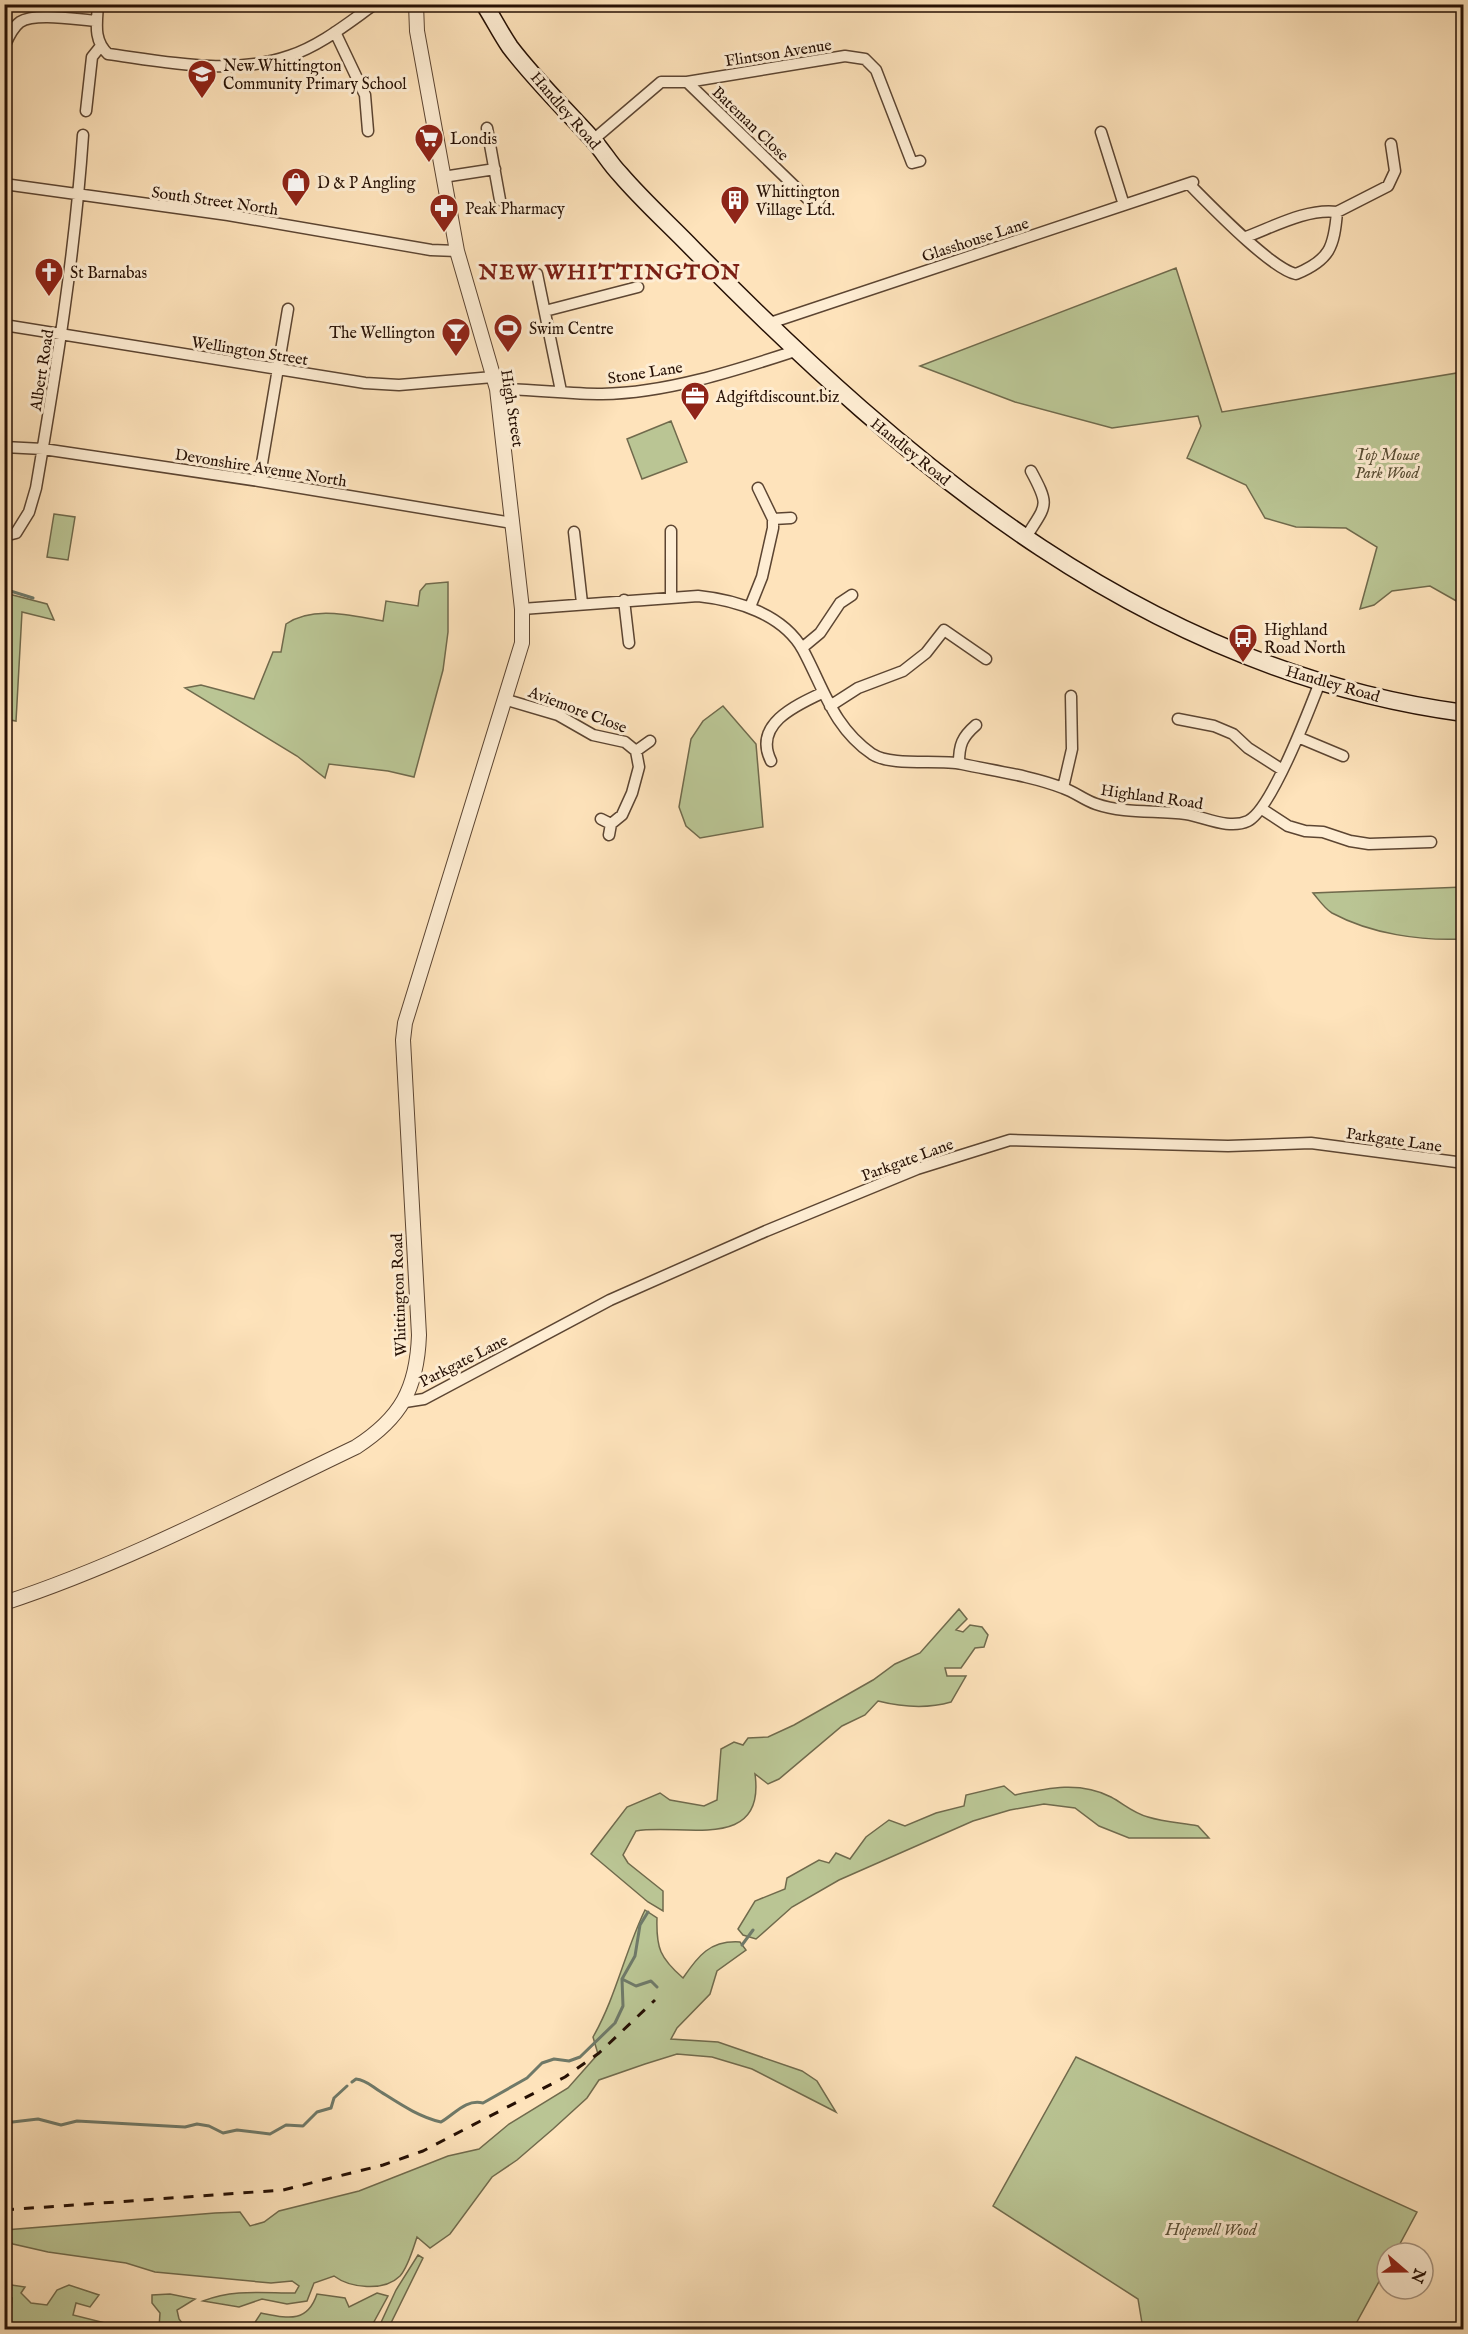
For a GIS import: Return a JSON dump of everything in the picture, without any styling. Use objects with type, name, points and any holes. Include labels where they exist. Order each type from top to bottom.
[{"type":"main road","name":"Handley Road","points":[[484,4],[510,47],[593,140],[620,174],[767,324],[861,411],[945,480],[1025,539],[1093,581],[1177,625],[1260,661],[1320,682],[1413,705],[1464,713]]},
{"type":"street","points":[[98,4],[97,38],[100,47],[108,54],[222,67],[242,66],[291,56],[335,32],[375,4]]},
{"type":"street","name":"High Street","points":[[416,4],[417,31],[457,251],[495,383],[522,609],[522,643],[491,747]]},
{"type":"street","points":[[4,47],[11,33],[21,22],[37,18],[98,21]]},
{"type":"street","points":[[335,32],[365,94],[368,131]]},
{"type":"street","points":[[86,111],[92,57],[100,47]]},
{"type":"street","name":"Flintson Avenue","points":[[593,140],[661,82],[687,82],[844,56],[865,59],[876,70],[912,163],[920,161]]},
{"type":"street","name":"Bateman Close","points":[[687,82],[814,205],[820,199]]},
{"type":"street","points":[[487,128],[500,200]]},
{"type":"street","points":[[1101,132],[1124,205]]},
{"type":"street","name":"Albert Road","points":[[4,536],[16,533],[29,512],[43,449],[62,335],[80,196],[83,135]]},
{"type":"street","points":[[1336,212],[1330,248],[1322,261],[1296,274],[1278,267],[1246,237],[1325,210],[1336,212],[1388,186],[1395,171],[1391,144]]},
{"type":"street","points":[[443,177],[495,169]]},
{"type":"street","name":"Glasshouse Lane","points":[[767,324],[1191,183],[1246,237]]},
{"type":"street","name":"South Street North","points":[[4,184],[228,215],[431,250],[457,251]]},
{"type":"street","points":[[537,274],[561,391]]},
{"type":"street","points":[[545,311],[638,287]]},
{"type":"street","points":[[259,481],[288,309]]},
{"type":"street","name":"Wellington Street","points":[[4,325],[365,383],[399,385],[495,383]]},
{"type":"street","name":"Stone Lane","points":[[495,383],[601,394],[641,391],[681,383],[795,351]]},
{"type":"street","name":"Devonshire Avenue North","points":[[4,447],[43,449],[259,481],[512,523]]},
{"type":"street","points":[[1025,539],[1043,508],[1045,498],[1031,471]]},
{"type":"street","points":[[750,607],[762,577],[773,519],[758,488]]},
{"type":"street","points":[[773,519],[791,518]]},
{"type":"street","points":[[671,531],[671,598]]},
{"type":"street","points":[[574,532],[582,603]]},
{"type":"street","points":[[802,648],[820,633],[840,603],[852,595]]},
{"type":"street","name":"Highland Road","points":[[522,609],[698,596],[723,599],[750,607],[784,628],[802,648],[822,693],[848,734],[875,756],[913,762],[959,763],[1063,788],[1095,804],[1129,811],[1186,814],[1230,824],[1248,821],[1262,809]]},
{"type":"street","points":[[624,600],[629,643]]},
{"type":"street","points":[[830,706],[858,688],[903,671],[926,653],[944,630],[986,658]]},
{"type":"street","points":[[1320,682],[1300,738],[1281,769],[1262,809],[1288,826],[1305,831],[1323,832],[1350,841],[1369,844],[1431,842]]},
{"type":"street","points":[[771,761],[765,748],[765,740],[781,716],[798,704],[822,693]]},
{"type":"street","points":[[1063,788],[1072,749],[1071,696]]},
{"type":"street","name":"Aviemore Close","points":[[507,699],[558,716],[593,735],[626,742],[636,751],[639,767],[632,793],[622,815],[606,821],[609,835]]},
{"type":"street","points":[[1178,719],[1214,726],[1233,734],[1248,748],[1281,769]]},
{"type":"street","points":[[959,763],[959,748],[964,735],[976,725]]},
{"type":"street","points":[[1300,738],[1343,756]]},
{"type":"street","name":"Aviemore Close","points":[[636,751],[650,741]]},
{"type":"street","name":"Whittington Road","points":[[4,1603],[43,1590],[153,1544],[356,1447],[376,1435],[405,1402],[414,1374],[419,1335],[404,1063],[405,1023],[491,747]]},
{"type":"street","name":"Parkgate Lane","points":[[405,1402],[424,1399],[610,1300],[766,1231],[917,1169],[1010,1140],[1228,1146],[1311,1143],[1464,1162]]},
{"type":"green space","name":"Top Mouse Park Wood","points":[[1176,268],[1222,412],[1463,372],[1463,601],[1460,603],[1430,586],[1392,591],[1374,605],[1360,609],[1377,547],[1346,528],[1296,527],[1265,518],[1246,485],[1187,458],[1201,426],[1198,416],[1112,428],[1015,402],[920,366]]},
{"type":"green space","points":[[671,421],[687,462],[642,479],[627,439]]},
{"type":"green space","points":[[54,514],[75,517],[68,560],[47,557]]},
{"type":"green space","points":[[448,582],[448,632],[443,670],[414,777],[388,771],[329,764],[325,778],[297,756],[185,688],[201,685],[254,699],[273,652],[281,652],[286,624],[297,618],[321,613],[383,621],[386,601],[418,606],[420,591],[426,584]]},
{"type":"green space","points":[[5,593],[47,604],[54,620],[22,612],[16,721],[5,719]]},
{"type":"green space","points":[[723,706],[756,744],[763,827],[700,838],[686,826],[679,807],[691,739],[703,721]]},
{"type":"green space","points":[[1463,887],[1463,939],[1430,939],[1396,935],[1363,926],[1332,913],[1313,893]]},
{"type":"green space","points":[[959,1609],[967,1619],[956,1630],[963,1632],[970,1625],[982,1627],[988,1635],[984,1647],[975,1648],[961,1668],[945,1668],[947,1676],[966,1676],[951,1702],[933,1706],[914,1706],[878,1701],[865,1715],[842,1726],[779,1779],[768,1784],[755,1774],[755,1799],[747,1815],[734,1825],[716,1829],[636,1831],[623,1855],[628,1863],[663,1891],[663,1911],[648,1902],[591,1854],[627,1807],[660,1793],[670,1800],[704,1806],[717,1800],[721,1749],[734,1742],[743,1745],[748,1738],[768,1737],[794,1725],[873,1680],[895,1664],[920,1653]]},
{"type":"green space","points":[[1004,1786],[1015,1795],[1064,1787],[1088,1789],[1111,1797],[1143,1815],[1198,1826],[1209,1838],[1129,1838],[1099,1826],[1075,1808],[1044,1804],[1010,1810],[973,1821],[839,1880],[792,1907],[756,1939],[743,1935],[738,1929],[755,1901],[785,1889],[787,1878],[819,1860],[829,1863],[836,1853],[850,1859],[866,1837],[889,1820],[905,1826],[936,1813],[964,1806],[966,1795]]},
{"type":"green space","points":[[645,1910],[657,1918],[657,1937],[664,1958],[683,1978],[700,1956],[713,1947],[730,1942],[740,1942],[746,1950],[717,1971],[710,1994],[677,2028],[671,2039],[718,2042],[802,2071],[817,2081],[836,2112],[752,2069],[712,2057],[677,2054],[599,2080],[587,2098],[553,2129],[517,2160],[492,2177],[450,2234],[430,2248],[417,2237],[408,2263],[400,2276],[385,2284],[367,2286],[349,2283],[334,2276],[314,2283],[307,2301],[287,2304],[262,2299],[239,2307],[203,2301],[237,2293],[295,2293],[299,2286],[292,2281],[271,2283],[155,2272],[126,2263],[48,2252],[13,2244],[5,2237],[5,2230],[215,2213],[240,2212],[250,2226],[264,2222],[279,2211],[359,2191],[448,2156],[479,2149],[509,2124],[568,2088],[598,2054],[593,2037],[608,2006]]},
{"type":"green space","name":"Hopewell Wood","points":[[1076,2057],[1417,2212],[1401,2241],[1375,2241],[1375,2289],[1353,2329],[1143,2329],[1138,2299],[993,2206]]},
{"type":"green space","points":[[418,2255],[423,2258],[388,2329],[378,2329],[396,2290]]},
{"type":"green space","points":[[5,2284],[25,2287],[21,2293],[31,2303],[47,2305],[57,2290],[69,2285],[99,2295],[90,2307],[76,2303],[73,2315],[121,2327],[159,2328],[160,2313],[152,2303],[152,2295],[170,2294],[195,2299],[177,2310],[179,2319],[187,2329],[5,2329],[5,2317],[11,2315],[12,2298],[5,2297]]},
{"type":"green space","points":[[377,2293],[388,2296],[370,2329],[242,2329],[254,2324],[261,2313],[288,2317],[302,2315],[313,2304],[317,2294],[345,2298],[349,2307]]},
{"type":"waterway","points":[[4,589],[33,598]]},
{"type":"waterway","points":[[352,2082],[356,2079],[363,2081],[410,2110],[441,2122],[465,2105],[483,2103],[527,2078],[542,2063],[554,2059],[569,2061],[580,2057],[615,2023],[623,2006],[622,1979],[635,1956],[640,1925],[648,1912]]},
{"type":"waterway","points":[[742,1945],[753,1930]]},
{"type":"waterway","points":[[622,1979],[636,1986],[651,1981],[657,1987]]},
{"type":"waterway","points":[[4,2123],[38,2119],[61,2125],[77,2121],[185,2127],[197,2124],[209,2126],[223,2133],[237,2130],[270,2134],[286,2125],[303,2126],[317,2112],[331,2108],[334,2098],[347,2086]]},
{"type":"railway","points":[[4,2210],[283,2190],[383,2165],[423,2151],[565,2077],[599,2053],[655,2000]]},
{"type":"place","name":"New Whittington Community Primary School","points":[[202,100]]},
{"type":"place","name":"Londis","points":[[429,164]]},
{"type":"place","name":"D & P Angling","points":[[296,208]]},
{"type":"place","name":"Whittington Village Ltd.","points":[[735,226]]},
{"type":"place","name":"Peak Pharmacy","points":[[444,234]]},
{"type":"place","name":"St Barnabas","points":[[49,298]]},
{"type":"place","name":"Swim Centre","points":[[508,354]]},
{"type":"place","name":"The Wellington","points":[[456,358]]},
{"type":"place","name":"Adgiftdiscount.biz","points":[[695,422]]},
{"type":"place","name":"Highland Road North","points":[[1243,664]]},
{"type":"district","name":"NEW WHITTINGTON","points":[[610,271]]}]
